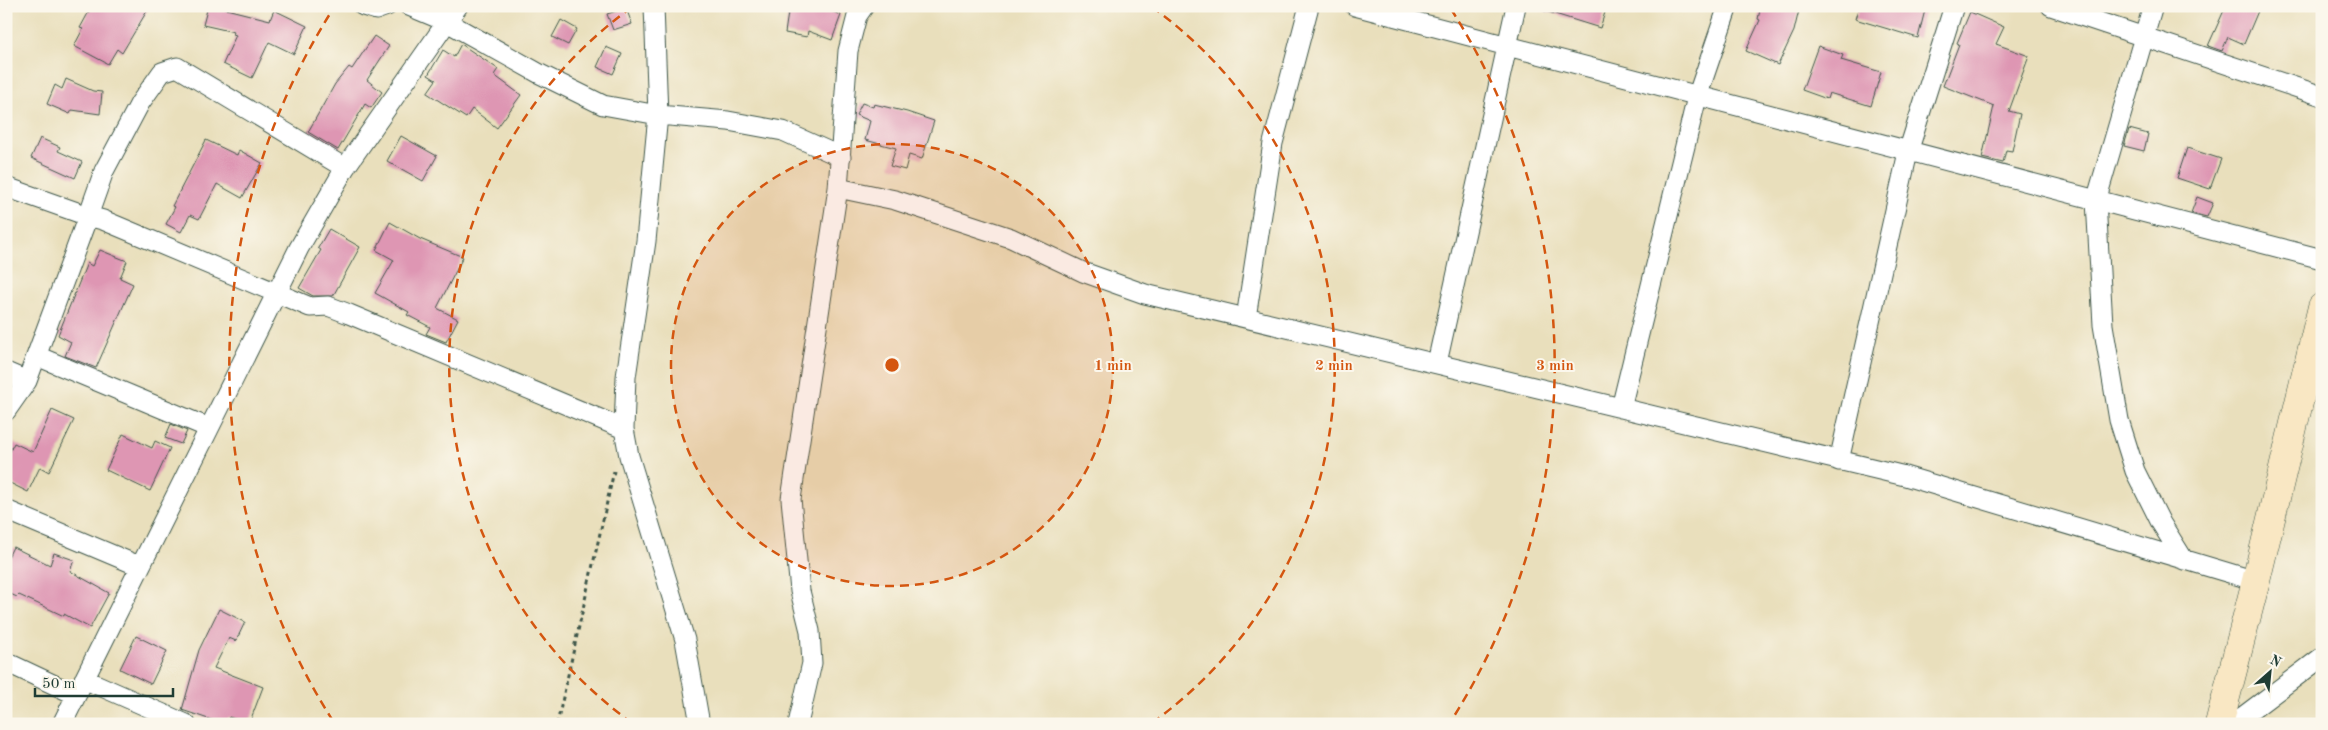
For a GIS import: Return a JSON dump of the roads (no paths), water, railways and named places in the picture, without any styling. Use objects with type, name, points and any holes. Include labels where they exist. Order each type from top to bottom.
[{"type":"street","points":[[363,6],[376,10],[387,6]]},
{"type":"street","points":[[409,6],[447,22],[540,74],[602,105],[658,115],[728,121],[783,131],[841,158]]},
{"type":"street","points":[[62,724],[298,248],[345,168],[458,6]]},
{"type":"street","points":[[654,6],[658,115],[646,241],[626,377],[624,429],[629,456],[685,640],[700,724]]},
{"type":"street","points":[[798,724],[812,663],[810,631],[800,591],[791,498],[838,188],[848,51],[857,16],[864,6]]},
{"type":"street","points":[[1246,318],[1273,143],[1309,6]]},
{"type":"street","points":[[1356,6],[1697,97],[2322,259]]},
{"type":"street","points":[[1437,363],[1516,6]]},
{"type":"street","points":[[1622,408],[1697,97],[1728,6]]},
{"type":"street","points":[[1839,461],[1908,152],[1954,6]]},
{"type":"street","points":[[2051,6],[2322,96]]},
{"type":"street","points":[[2153,6],[2096,201],[2103,325],[2120,420],[2134,471],[2161,523],[2184,560]]},
{"type":"street","points":[[6,411],[27,381],[104,171],[140,103],[162,72],[178,67],[345,168]]},
{"type":"street","points":[[6,187],[103,220],[310,307],[328,306],[349,314],[624,429]]},
{"type":"street","points":[[838,188],[894,200],[1011,238],[1082,272],[1145,294],[1905,476],[2256,581]]},
{"type":"street","points":[[2219,724],[2256,581],[2322,307]]},
{"type":"street","points":[[37,356],[209,428]]},
{"type":"street","points":[[6,372],[27,381]]},
{"type":"street","points":[[6,510],[139,566]]},
{"type":"street","points":[[2233,724],[2322,657]]},
{"type":"street","points":[[6,662],[186,724]]}]
